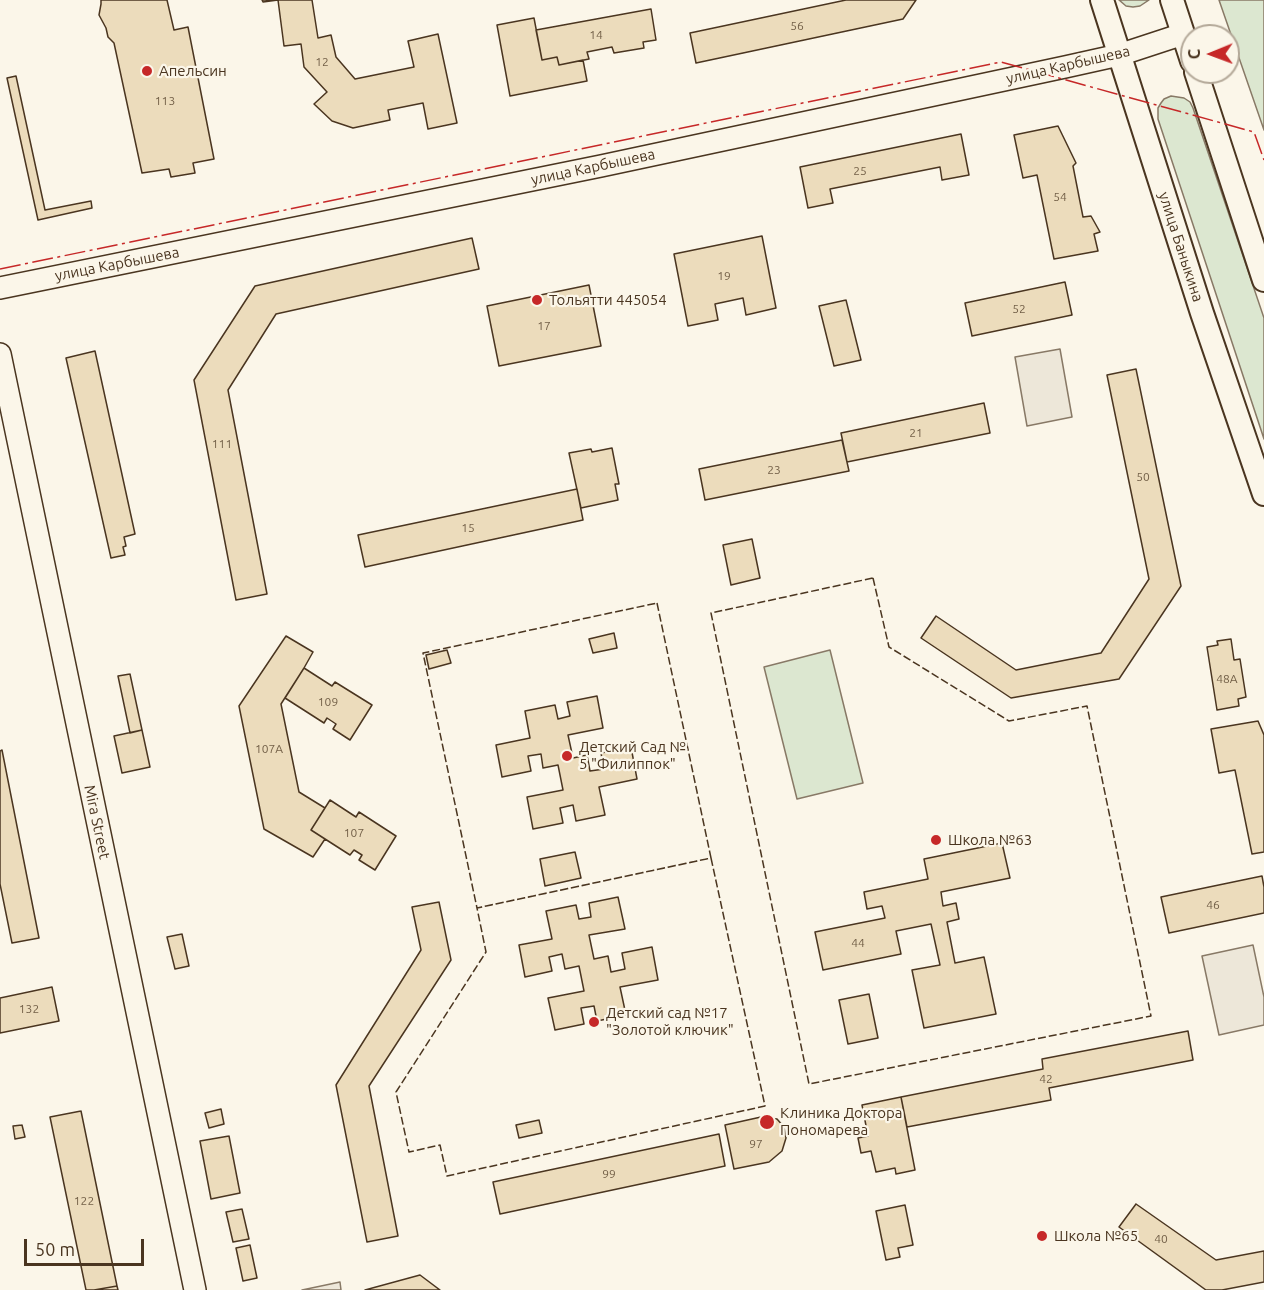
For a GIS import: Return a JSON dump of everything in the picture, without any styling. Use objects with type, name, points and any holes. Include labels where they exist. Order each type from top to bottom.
[{"type":"main road","name":"улица Баныкина","points":[[1102,0],[1202,313],[1264,494]]},
{"type":"main road","points":[[1172,0],[1180,25]]},
{"type":"main road","points":[[1200,84],[1264,280]]},
{"type":"street","name":"улица Карбышева","points":[[0,288],[601,166],[1119,55],[1180,35]]},
{"type":"street","name":"Mira Street","points":[[0,354],[195,1290]]},
{"type":"green space","points":[[1119,0],[1149,0],[1140,6],[1133,7],[1126,6]]},
{"type":"green space","points":[[1219,0],[1264,0],[1264,130],[1240,61],[1240,24],[1227,24]]},
{"type":"green space","points":[[1171,96],[1184,98],[1193,108],[1264,318],[1264,439],[1158,119],[1158,108],[1164,99]]},
{"type":"green space","points":[[830,650],[863,783],[797,799],[764,667]]},
{"type":"shaded area","points":[[1060,349],[1072,417],[1027,426],[1015,357]]},
{"type":"shaded area","points":[[1253,945],[1264,997],[1264,1025],[1219,1035],[1202,956]]},
{"type":"shaded area","points":[[340,1282],[341,1290],[302,1290]]},
{"type":"building","points":[[101,0],[167,0],[174,30],[188,27],[214,159],[193,163],[195,173],[171,177],[169,169],[142,173],[114,43],[108,37],[99,15]]},
{"type":"building","points":[[278,0],[312,0],[318,38],[331,35],[336,57],[355,79],[414,67],[408,41],[438,34],[457,123],[428,129],[423,103],[388,110],[390,120],[353,128],[332,121],[314,104],[327,92],[304,67],[301,44],[284,46]]},
{"type":"building","points":[[846,0],[916,0],[903,19],[696,63],[690,33]]},
{"type":"building","points":[[651,9],[656,40],[643,42],[644,48],[614,53],[612,47],[587,52],[589,59],[559,65],[557,57],[542,60],[536,30]]},
{"type":"building","points":[[534,18],[542,60],[557,57],[559,65],[583,60],[587,81],[510,96],[497,25]]},
{"type":"building","points":[[16,76],[45,210],[91,201],[92,208],[38,220],[7,78]]},
{"type":"building","points":[[1058,126],[1076,163],[1073,166],[1083,217],[1091,216],[1100,232],[1094,234],[1098,251],[1054,259],[1037,175],[1023,178],[1014,135]]},
{"type":"building","points":[[961,134],[969,175],[942,180],[940,167],[830,189],[833,203],[808,208],[800,167]]},
{"type":"building","points":[[762,236],[776,308],[746,315],[743,298],[715,304],[718,320],[688,326],[674,254]]},
{"type":"building","points":[[472,238],[479,269],[276,314],[228,390],[267,594],[236,600],[194,380],[255,286]]},
{"type":"building","points":[[1065,282],[1072,315],[972,336],[965,303]]},
{"type":"building","points":[[589,285],[601,346],[499,366],[487,306]]},
{"type":"building","points":[[846,300],[861,360],[834,366],[819,306]]},
{"type":"building","points":[[95,351],[135,534],[124,537],[125,555],[111,558],[66,358]]},
{"type":"building","points":[[1136,369],[1181,586],[1119,679],[1011,698],[921,638],[936,616],[1016,670],[1101,653],[1149,579],[1107,375]]},
{"type":"building","points":[[984,403],[990,433],[847,462],[841,433]]},
{"type":"building","points":[[842,440],[849,471],[705,500],[699,469]]},
{"type":"building","points":[[612,448],[619,484],[615,484],[618,500],[581,508],[569,453]]},
{"type":"building","points":[[577,489],[583,520],[365,567],[358,535]]},
{"type":"building","points":[[752,539],[760,578],[731,585],[723,545]]},
{"type":"building","points":[[614,633],[617,648],[593,653],[589,639]]},
{"type":"building","points":[[286,636],[313,652],[281,704],[299,792],[325,808],[311,830],[325,839],[313,857],[264,829],[239,706]]},
{"type":"building","points":[[1231,639],[1234,660],[1240,659],[1246,697],[1238,699],[1239,706],[1217,710],[1207,647],[1218,645],[1217,641]]},
{"type":"building","points":[[447,650],[451,663],[429,669],[426,655]]},
{"type":"building","points":[[304,668],[332,686],[335,682],[372,705],[350,740],[333,729],[336,724],[327,718],[324,723],[285,698]]},
{"type":"building","points":[[130,674],[142,730],[130,733],[118,676]]},
{"type":"building","points":[[597,696],[603,728],[568,735],[573,758],[587,755],[590,771],[604,769],[601,753],[631,747],[637,779],[599,787],[605,815],[576,821],[573,805],[560,808],[563,823],[533,829],[527,797],[563,790],[558,765],[543,768],[541,754],[528,756],[531,771],[502,777],[496,745],[530,738],[525,711],[555,705],[558,719],[570,716],[567,702]]},
{"type":"building","points":[[1258,721],[1264,735],[1264,852],[1252,854],[1235,770],[1219,773],[1211,729]]},
{"type":"building","points":[[142,730],[150,767],[122,773],[114,736]]},
{"type":"building","points":[[2,750],[39,938],[12,943],[0,884],[0,751]]},
{"type":"building","points":[[330,800],[356,817],[359,812],[396,836],[375,870],[359,860],[362,855],[354,850],[350,855],[311,830]]},
{"type":"building","points":[[1002,843],[1010,878],[941,892],[943,906],[956,903],[959,919],[947,922],[955,963],[984,957],[996,1014],[924,1028],[912,970],[940,965],[931,924],[896,931],[901,954],[823,970],[815,932],[885,918],[882,906],[867,909],[864,892],[928,879],[924,859]]},
{"type":"building","points":[[575,852],[581,878],[545,886],[540,859]]},
{"type":"building","points":[[1262,876],[1264,913],[1169,933],[1161,897]]},
{"type":"building","points":[[618,897],[625,929],[589,935],[594,959],[608,956],[611,972],[625,969],[622,953],[652,947],[658,980],[620,987],[626,1015],[597,1021],[594,1006],[581,1008],[584,1024],[555,1030],[548,998],[584,991],[579,966],[565,969],[562,954],[549,957],[552,971],[525,977],[519,945],[552,939],[546,911],[576,905],[579,919],[591,917],[589,903]]},
{"type":"building","points":[[439,902],[451,960],[369,1086],[398,1236],[367,1242],[336,1085],[421,950],[412,907]]},
{"type":"building","points":[[182,934],[189,966],[175,969],[167,937]]},
{"type":"building","points":[[52,987],[59,1021],[0,1033],[0,998]]},
{"type":"building","points":[[869,994],[878,1038],[848,1044],[839,1000]]},
{"type":"building","points":[[1188,1031],[1193,1060],[1049,1088],[1051,1100],[907,1127],[901,1097],[1043,1069],[1042,1059]]},
{"type":"building","points":[[901,1097],[915,1170],[896,1174],[895,1168],[876,1172],[871,1151],[861,1153],[858,1138],[868,1136],[862,1105]]},
{"type":"building","points":[[221,1109],[224,1124],[209,1128],[205,1113]]},
{"type":"building","points":[[81,1111],[117,1286],[94,1290],[86,1290],[50,1117]]},
{"type":"building","points":[[761,1117],[777,1119],[784,1127],[786,1138],[782,1151],[769,1162],[734,1169],[725,1125]]},
{"type":"building","points":[[539,1120],[542,1133],[519,1138],[516,1125]]},
{"type":"building","points":[[22,1125],[25,1137],[15,1139],[13,1126]]},
{"type":"building","points":[[719,1134],[725,1166],[500,1214],[493,1182]]},
{"type":"building","points":[[229,1136],[240,1193],[211,1199],[200,1141]]},
{"type":"building","points":[[1136,1204],[1216,1260],[1264,1251],[1264,1282],[1222,1290],[1206,1290],[1119,1227]]},
{"type":"building","points":[[905,1205],[913,1245],[898,1248],[900,1257],[886,1260],[876,1211]]},
{"type":"building","points":[[242,1209],[249,1239],[233,1242],[226,1212]]},
{"type":"building","points":[[250,1245],[257,1278],[243,1281],[236,1248]]},
{"type":"building","points":[[420,1275],[440,1290],[365,1290]]},
{"type":"building","points":[[117,1286],[118,1290],[94,1290]]},
{"type":"fence","points":[[873,578],[889,647],[1009,721],[1087,706],[1151,1016],[809,1084],[711,613],[873,578]]},
{"type":"fence","points":[[657,603],[711,858],[477,908],[423,653],[657,603]]},
{"type":"fence","points":[[711,858],[765,1106],[447,1176],[440,1145],[409,1152],[396,1092],[486,952],[477,908],[711,858]]},
{"type":"power","points":[[0,269],[1001,62],[1254,132],[1264,160]]},
{"type":"place","name":"Апельсин","points":[[147,71]]},
{"type":"place","name":"Тольятти 445054","points":[[537,300]]},
{"type":"place","name":"Детский Сад № 5 \"Филиппок\"","points":[[567,756]]},
{"type":"place","name":"Школа №63","points":[[936,840]]},
{"type":"place","name":"Детский сад №17 \"Золотой ключик\"","points":[[594,1022]]},
{"type":"place","name":"Клиника Доктора Пономарева","points":[[767,1122]]},
{"type":"place","name":"Школа №65","points":[[1042,1236]]}]
